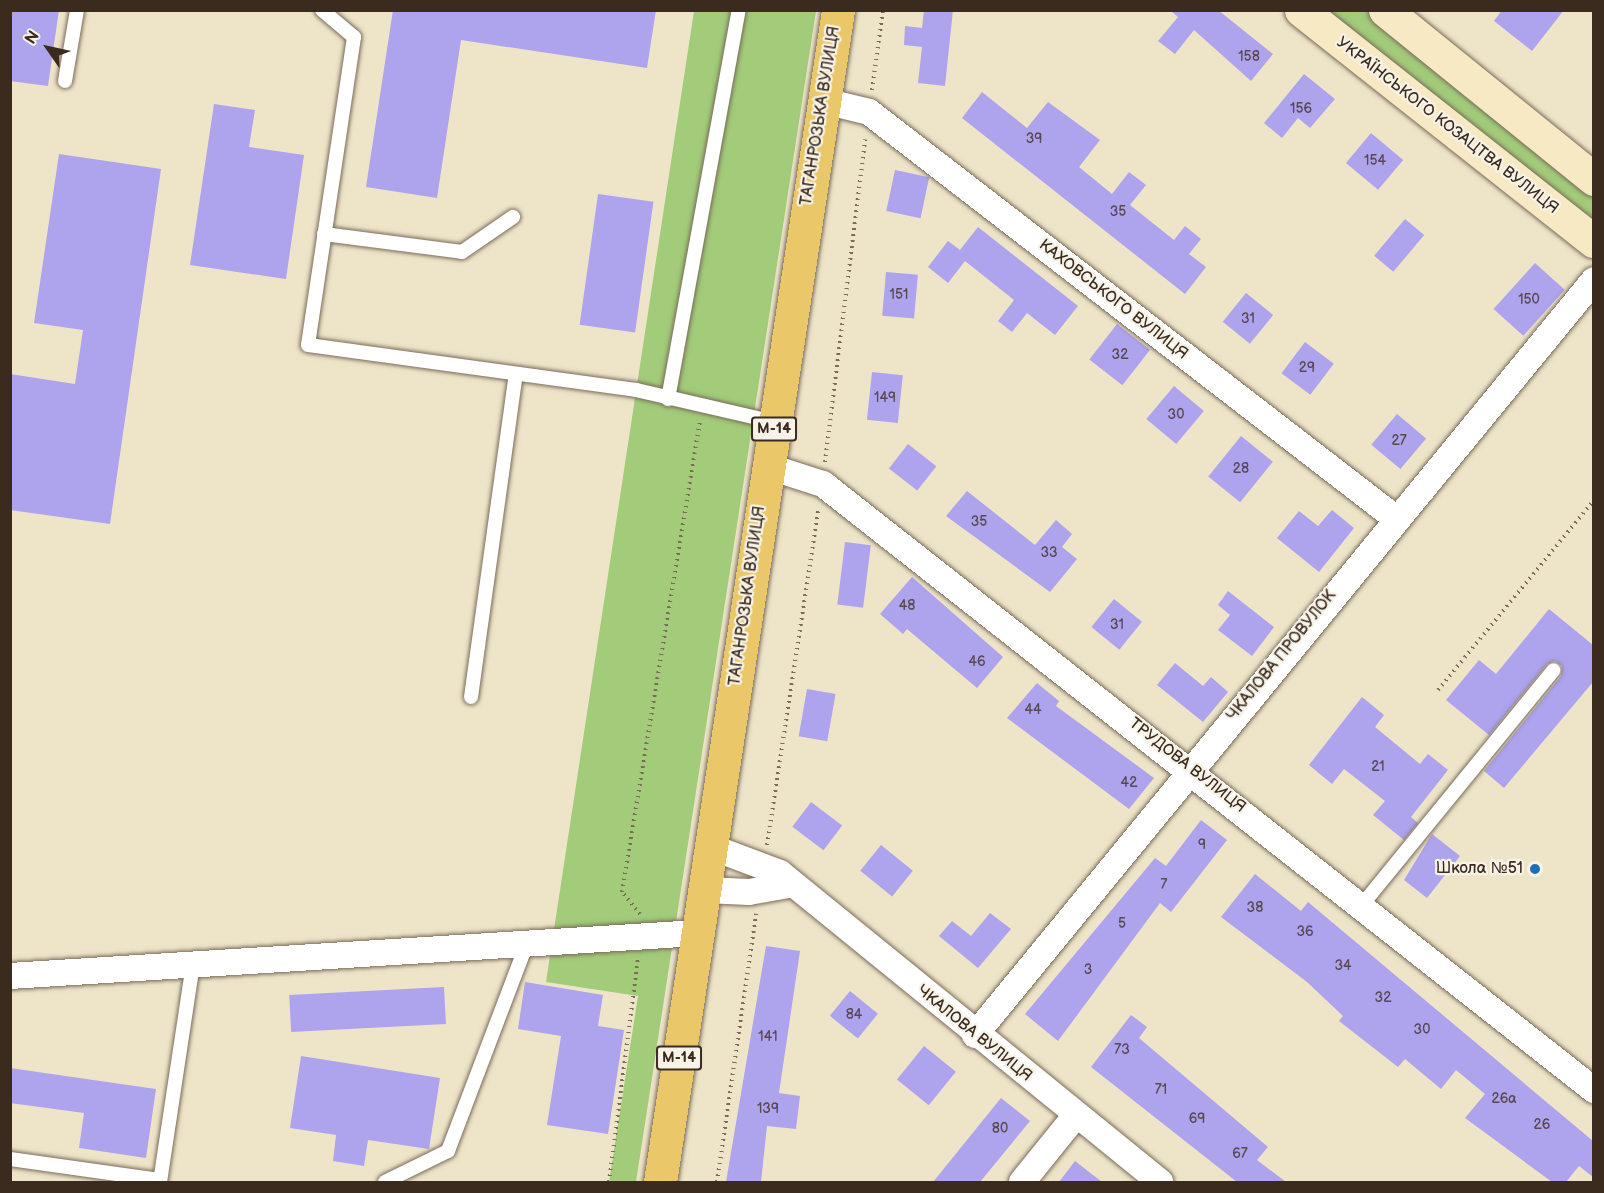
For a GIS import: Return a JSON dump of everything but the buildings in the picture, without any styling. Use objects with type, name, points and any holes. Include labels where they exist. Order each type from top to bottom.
[{"type":"highway","name":"ТАГАНРОЗЬКА ВУЛИЦЯ","points":[[660,1182],[838,10]]},
{"type":"street","name":"УКРАЇНСЬКОГО КОЗАЦТВА ВУЛИЦЯ","points":[[1301,10],[1593,241]]},
{"type":"street","points":[[1385,10],[1593,179]]},
{"type":"street","name":"КАХОВСЬКОГО ВУЛИЦЯ","points":[[824,101],[869,112],[1394,517]]},
{"type":"street","name":"ЧКАЛОВА ПРОВУЛОК","points":[[975,1035],[1394,517],[1593,280]]},
{"type":"street","name":"ТРУДОВА ВУЛИЦЯ","points":[[767,466],[823,484],[1191,769],[1593,1090]]},
{"type":"street","name":"ЧКАЛОВА ВУЛИЦЯ","points":[[711,847],[764,865],[1160,1182]]},
{"type":"street","points":[[705,890],[760,891],[788,885]]},
{"type":"street","points":[[10,976],[698,933]]},
{"type":"street","points":[[1022,1182],[1076,1115]]},
{"type":"lane","points":[[65,81],[77,10]]},
{"type":"lane","points":[[322,10],[354,38],[308,345],[516,374],[668,399],[775,422]]},
{"type":"lane","points":[[668,399],[739,10]]},
{"type":"lane","points":[[324,234],[462,252],[513,217]]},
{"type":"lane","points":[[471,697],[516,374]]},
{"type":"lane","points":[[1362,905],[1554,670]]},
{"type":"lane","points":[[385,1182],[448,1151],[527,943]]},
{"type":"lane","points":[[10,1159],[160,1181],[194,964]]},
{"type":"path","points":[[764,865],[823,484],[883,10]]},
{"type":"path","points":[[640,914],[622,892],[702,408]]},
{"type":"path","points":[[1438,690],[1593,500]]},
{"type":"path","points":[[717,1182],[760,891]]},
{"type":"path","points":[[609,1182],[638,954]]},
{"type":"green space","points":[[694,11],[816,11],[636,1182],[609,1182],[638,996],[546,982]]},
{"type":"green space","points":[[1326,11],[1370,11],[1593,190],[1593,227]]},
{"type":"place","name":"Школа №51","points":[[1535,869]]}]
